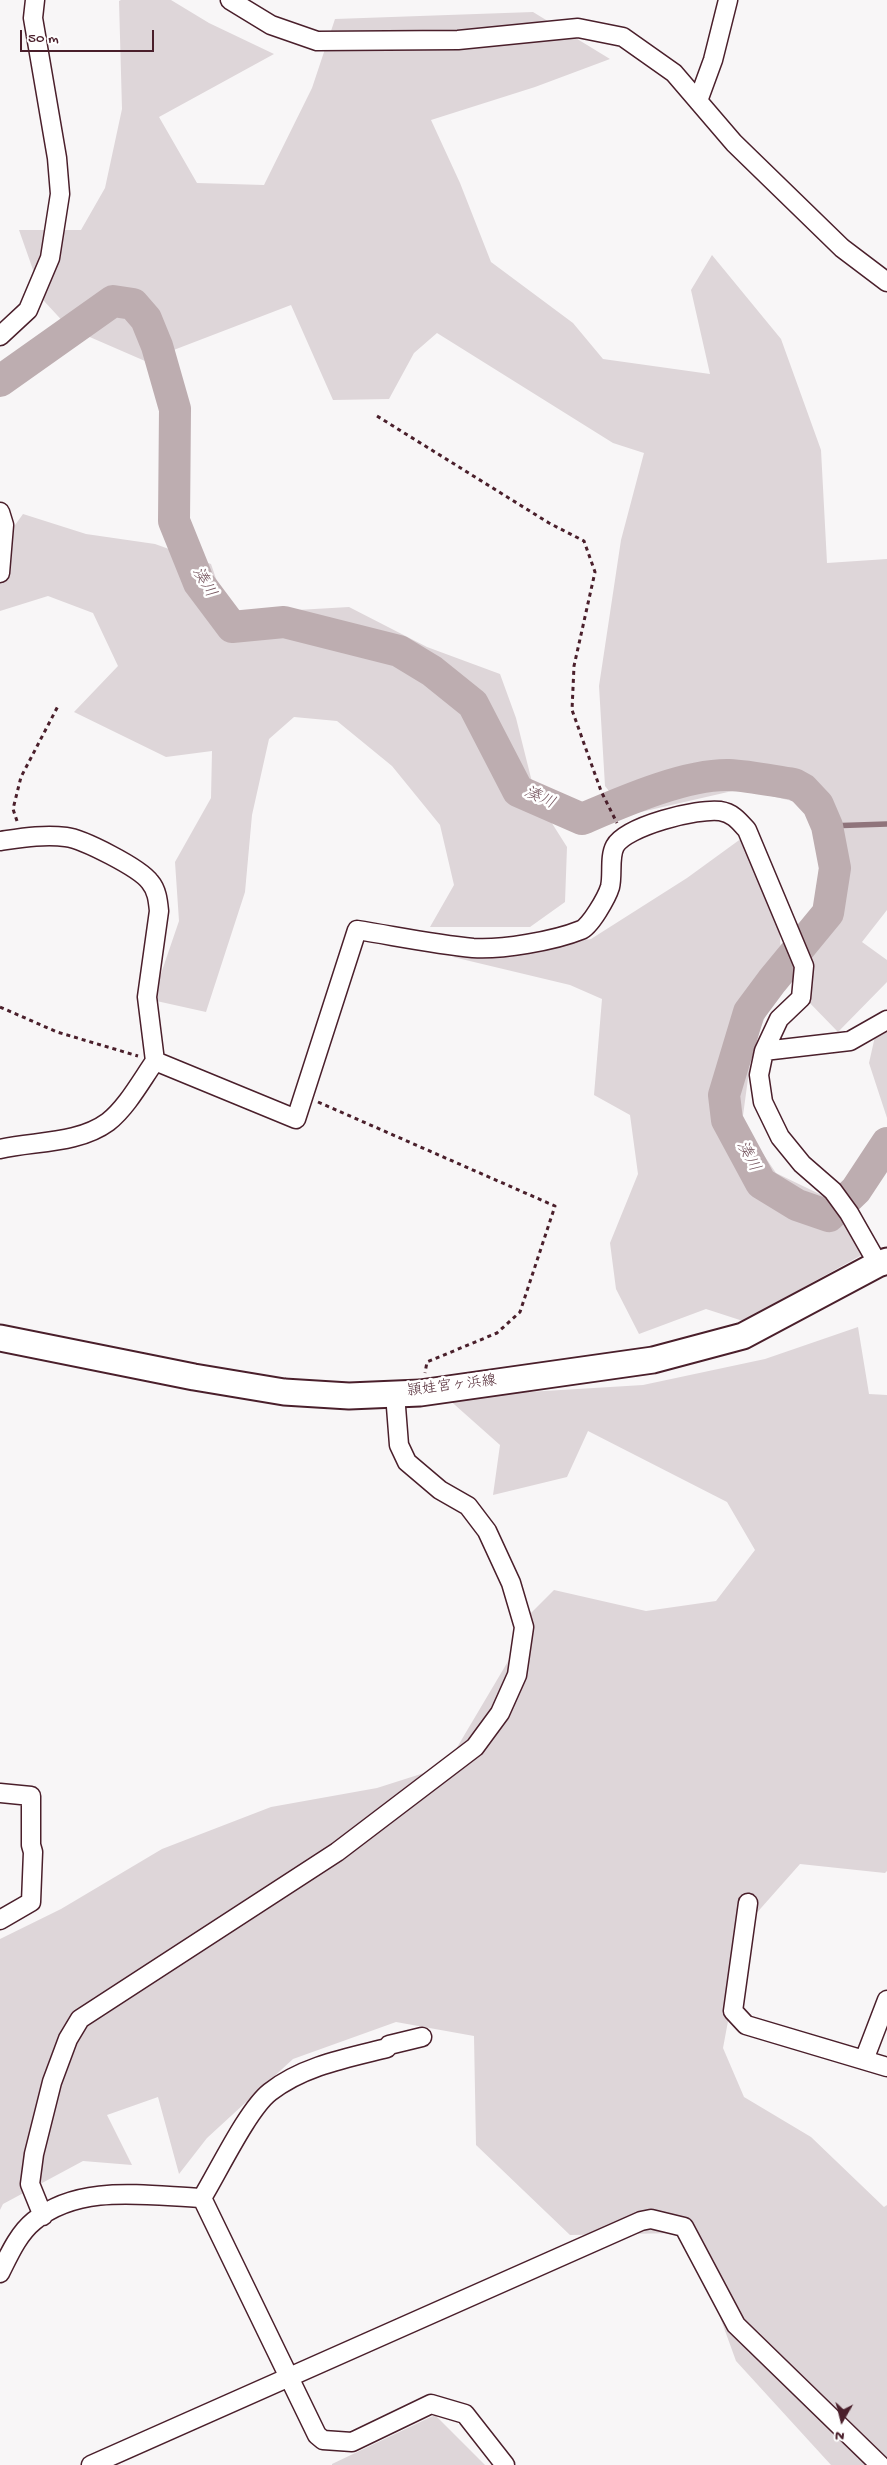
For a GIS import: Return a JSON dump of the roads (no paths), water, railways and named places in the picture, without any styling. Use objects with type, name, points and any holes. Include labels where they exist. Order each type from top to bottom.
[{"type":"main road","name":"頴娃宮ヶ浜線","points":[[0,1338],[194,1377],[284,1392],[349,1396],[420,1393],[652,1360],[743,1336],[883,1263]]},
{"type":"street","points":[[0,336],[28,310],[50,258],[60,194],[57,158],[33,18],[35,0]]},
{"type":"street","points":[[230,0],[271,25],[316,41],[458,40],[578,28],[623,37],[674,73],[734,143],[835,242],[887,282]]},
{"type":"street","points":[[698,101],[713,60],[728,0]]},
{"type":"street","points":[[0,512],[4,525],[0,573]]},
{"type":"street","points":[[155,1061],[296,1119],[357,930],[474,948],[500,948],[583,930],[598,911],[610,887],[614,847],[624,836],[666,818],[702,811],[721,811],[735,816],[747,830],[804,966],[801,998],[779,1019],[764,1051],[759,1075],[763,1102],[786,1144],[802,1164],[833,1191],[883,1263]]},
{"type":"street","points":[[0,841],[60,836],[81,840],[143,873],[152,884],[158,899],[159,911],[147,997],[155,1061],[130,1096],[108,1122],[79,1136],[0,1150]]},
{"type":"street","points":[[764,1051],[850,1041],[887,1020]]},
{"type":"street","points":[[43,2216],[30,2184],[34,2154],[52,2082],[68,2039],[80,2019],[337,1852],[475,1747],[500,1713],[517,1675],[524,1627],[511,1583],[487,1531],[468,1506],[440,1490],[407,1462],[399,1445],[396,1394]]},
{"type":"street","points":[[0,1794],[31,1796],[31,1845],[33,1852],[31,1902],[0,1920]]},
{"type":"street","points":[[748,1903],[733,2011],[746,2025],[887,2067]]},
{"type":"street","points":[[864,2060],[887,2000]]},
{"type":"street","points":[[202,2198],[255,2107],[269,2092],[322,2064],[387,2048],[389,2045],[422,2036]]},
{"type":"street","points":[[0,2272],[15,2243],[34,2221],[68,2201],[100,2195],[202,2198]]},
{"type":"street","points":[[202,2198],[317,2436],[323,2440],[352,2442],[431,2404],[465,2414],[505,2465]]},
{"type":"street","points":[[91,2465],[290,2379],[524,2272],[641,2221],[651,2219],[684,2227],[736,2326],[880,2465]]},
{"type":"waterway","name":"湊川","points":[[0,381],[113,301],[133,304],[146,319],[157,346],[175,409],[174,521],[199,583],[232,627],[284,622],[399,651],[432,671],[473,704],[518,791],[582,819],[654,790],[693,779],[712,776],[753,777],[794,784],[803,789],[818,805],[827,826],[835,868],[828,913],[749,1012],[724,1095],[727,1120],[761,1183],[797,1205],[829,1216],[856,1190],[887,1143]]},
{"type":"waterway","points":[[827,826],[887,824]]}]
